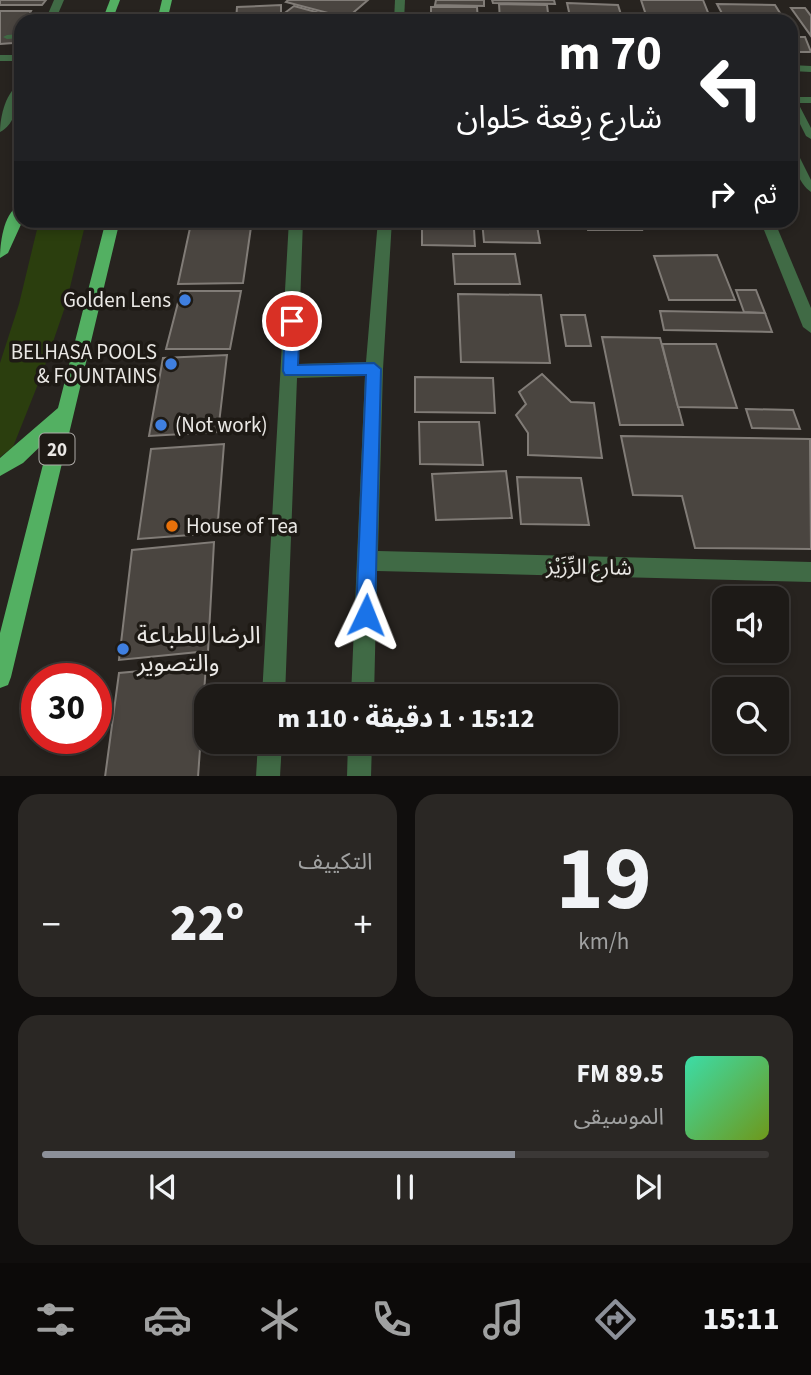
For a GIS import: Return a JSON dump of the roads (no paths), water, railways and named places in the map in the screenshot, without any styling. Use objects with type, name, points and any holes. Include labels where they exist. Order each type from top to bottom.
[{"type":"main road","points":[[0,253],[14,224]]},
{"type":"main road","name":"20","points":[[0,677],[111,228]]},
{"type":"main road","points":[[0,468],[16,457],[66,410]]},
{"type":"street","points":[[0,128],[14,101]]},
{"type":"street","points":[[274,684],[296,228]]},
{"type":"street","points":[[363,684],[374,369],[384,228]]},
{"type":"street","points":[[770,228],[811,327]]},
{"type":"street","points":[[290,371],[374,369]]},
{"type":"street","name":"شارع الرِّزَيْز","points":[[368,561],[811,572]]},
{"type":"street","points":[[268,776],[269,754]]},
{"type":"street","points":[[359,776],[360,754]]},
{"type":"lane","points":[[7,37],[14,36]]},
{"type":"lane","points":[[798,112],[810,133]]},
{"type":"lane","points":[[798,164],[811,189]]},
{"type":"place","name":"Golden Lens","points":[[185,300]]},
{"type":"place","name":"BELHASA POOLS & FOUNTAINS","points":[[171,364]]},
{"type":"place","name":"(Not work)","points":[[161,425]]},
{"type":"place","name":"House of Tea","points":[[172,526]]},
{"type":"place","name":"الرضا للطباعة والتصوير","points":[[123,649]]}]
